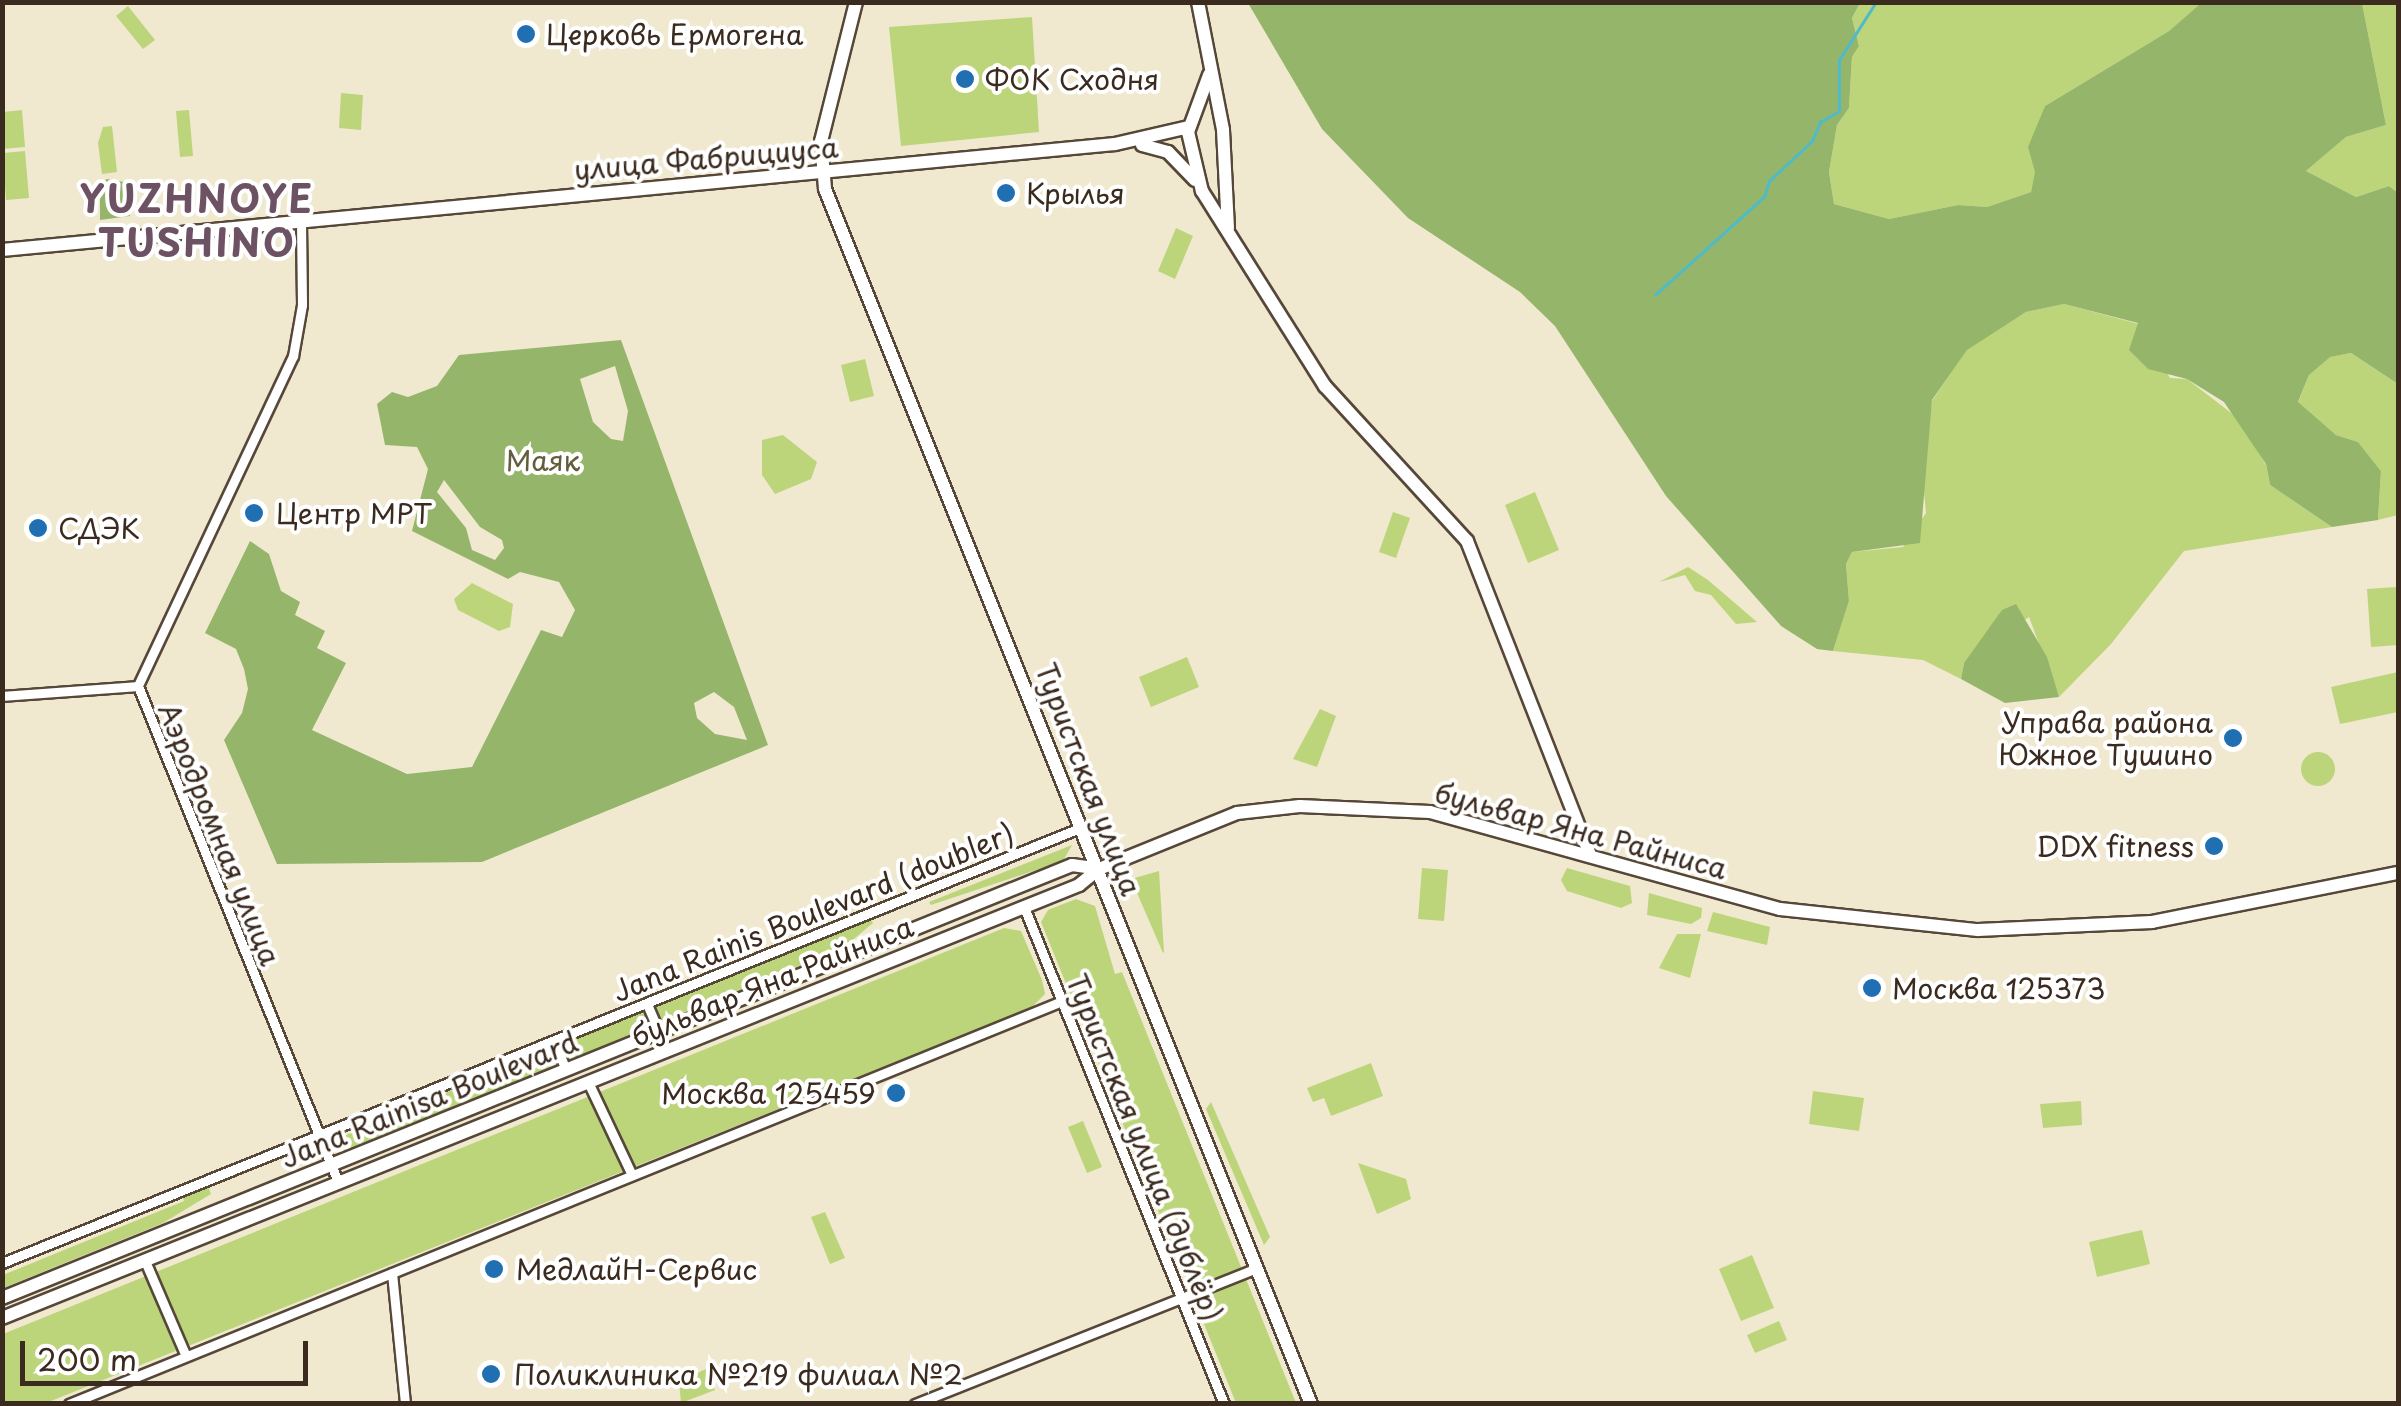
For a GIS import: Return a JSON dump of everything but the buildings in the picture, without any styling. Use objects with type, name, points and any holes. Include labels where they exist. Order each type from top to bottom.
[{"type":"main road","points":[[821,172],[821,141],[856,2]]},
{"type":"main road","points":[[1198,2],[1219,121],[1228,230]]},
{"type":"main road","points":[[1202,191],[1192,133],[1209,74]]},
{"type":"main road","points":[[1192,133],[1219,121]]},
{"type":"main road","points":[[1192,133],[1204,151],[1220,145]]},
{"type":"main road","name":"улица Фабрициуса","points":[[1115,144],[1142,144],[1192,133]]},
{"type":"main road","name":"улица Фабрициуса","points":[[2,250],[1115,144],[1192,133]]},
{"type":"main road","points":[[1142,144],[1174,156],[1228,230],[1326,386],[1467,541],[1590,855]]},
{"type":"main road","name":"Туристская улица","points":[[821,172],[1311,1404]]},
{"type":"main road","name":"бульвар Яна Райниса","points":[[2,1318],[1079,885],[1098,868],[1237,812],[1300,806],[1430,812],[1803,914],[2030,932],[2152,922],[2398,873]]},
{"type":"main road","name":"Jana Rainisa Boulevard","points":[[2,1298],[1072,865],[1098,868]]},
{"type":"street","name":"Аэродромная улица","points":[[300,222],[302,306],[293,356],[138,686],[338,1182]]},
{"type":"street","points":[[2,696],[138,686]]},
{"type":"street","name":"Jana Rainis Boulevard (doubler)","points":[[2,1263],[1084,826]]},
{"type":"street","name":"Туристская улица (дублёр)","points":[[1024,906],[1224,1404]]},
{"type":"street","points":[[69,1404],[1062,1001]]},
{"type":"street","points":[[647,1004],[659,1032]]},
{"type":"street","points":[[554,1043],[566,1070]]},
{"type":"street","points":[[588,1082],[632,1175]]},
{"type":"street","points":[[145,1260],[186,1356]]},
{"type":"street","points":[[915,1404],[1256,1268]]},
{"type":"street","points":[[392,1272],[405,1404]]},
{"type":"green space","points":[[1248,3],[1860,3],[1852,18],[1859,46],[1852,57],[1849,108],[1837,125],[1829,172],[1834,204],[1889,219],[1958,205],[1987,207],[2031,192],[2035,172],[2028,147],[2045,106],[2169,31],[2201,3],[2362,3],[2386,125],[2346,137],[2306,171],[2356,197],[2389,186],[2398,193],[2398,384],[2351,353],[2330,357],[2309,375],[2298,402],[2336,435],[2358,442],[2381,471],[2378,520],[2332,527],[2270,485],[2266,464],[2224,402],[2187,379],[2148,369],[2129,350],[2138,323],[2064,304],[2026,312],[1967,350],[1932,400],[1920,543],[1852,552],[1846,564],[1849,601],[1833,651],[1817,649],[1781,626],[1666,496],[1555,326],[1520,292],[1408,218],[1322,129]]},
{"type":"green space","points":[[1860,3],[2201,3],[2169,31],[2045,106],[2029,147],[2036,172],[2031,192],[1987,207],[1958,205],[1889,219],[1834,204],[1829,172],[1837,125],[1849,108],[1852,57],[1859,46],[1852,18]]},
{"type":"green space","points":[[2362,3],[2398,3],[2398,193],[2389,186],[2356,197],[2306,171],[2346,137],[2386,125]]},
{"type":"green space","points":[[128,6],[155,40],[143,49],[116,16]]},
{"type":"green space","name":"ФОК Сходня","points":[[1032,17],[1039,132],[901,146],[889,27]]},
{"type":"green space","points":[[341,93],[363,95],[361,130],[339,128]]},
{"type":"green space","points":[[22,110],[25,147],[3,149],[3,112]]},
{"type":"green space","points":[[189,110],[193,156],[180,157],[176,111]]},
{"type":"green space","points":[[112,126],[117,172],[102,174],[98,143],[103,127]]},
{"type":"green space","points":[[25,151],[29,198],[6,200],[3,153]]},
{"type":"green space","points":[[107,179],[125,182],[130,216],[100,220],[100,183]]},
{"type":"green space","points":[[1176,228],[1193,236],[1175,279],[1158,271]]},
{"type":"green space","points":[[2064,304],[2139,324],[2170,378],[2187,379],[2239,419],[2266,465],[2270,485],[2332,527],[2184,551],[2111,644],[2059,697],[2029,617],[1964,663],[1961,679],[1923,660],[1833,651],[1849,601],[1846,564],[1852,552],[1903,547],[1926,513],[1922,471],[1932,401],[1967,349],[2026,312]]},
{"type":"green space","name":"Маяк","points":[[621,340],[768,745],[482,862],[277,864],[224,740],[242,713],[248,689],[244,669],[236,649],[205,633],[250,541],[269,554],[281,591],[300,602],[295,615],[325,631],[317,648],[346,663],[312,730],[407,774],[472,767],[541,630],[562,637],[575,610],[559,582],[520,572],[508,579],[412,531],[428,469],[417,447],[385,445],[377,404],[392,392],[408,397],[437,386],[459,355]],"holes":[[[615,366],[628,411],[623,441],[611,439],[593,422],[580,379]],[[444,480],[480,527],[502,540],[504,548],[495,560],[472,550],[466,528],[437,492]],[[714,692],[734,707],[747,740],[715,734],[697,718],[694,703]]]},
{"type":"green space","points":[[2351,353],[2398,384],[2398,515],[2378,520],[2381,471],[2358,442],[2336,435],[2298,403],[2309,375],[2329,357]]},
{"type":"green space","points":[[865,359],[874,396],[850,402],[841,365]]},
{"type":"green space","points":[[783,435],[817,462],[811,479],[775,494],[762,475],[762,440]]},
{"type":"green space","points":[[1535,492],[1559,550],[1528,563],[1505,505]]},
{"type":"green space","points":[[1393,512],[1410,518],[1396,558],[1379,552]]},
{"type":"green space","points":[[1688,567],[1757,622],[1736,624],[1711,595],[1695,591],[1685,575],[1659,582]]},
{"type":"green space","points":[[472,583],[513,604],[510,627],[499,631],[458,610],[454,599]]},
{"type":"green space","points":[[2396,587],[2398,645],[2371,647],[2367,589]]},
{"type":"green space","points":[[2016,604],[2047,657],[2059,697],[2005,703],[1961,679],[1964,663],[2002,610]]},
{"type":"green space","points":[[1187,657],[1199,687],[1151,707],[1139,677]]},
{"type":"green space","points":[[2398,672],[2398,712],[2340,724],[2331,687]]},
{"type":"green space","points":[[1320,709],[1336,716],[1317,767],[1293,759]]},
{"type":"green space","points":[[2318,752],[2330,757],[2335,769],[2330,781],[2318,786],[2306,781],[2301,769],[2306,757]]},
{"type":"green space","points":[[1072,845],[1063,861],[931,905],[929,902]]},
{"type":"green space","points":[[1422,868],[1448,870],[1444,921],[1418,919]]},
{"type":"green space","points":[[1567,868],[1630,886],[1632,903],[1621,908],[1567,891],[1561,880]]},
{"type":"green space","points":[[1159,871],[1164,952],[1163,953],[1131,879]]},
{"type":"green space","points":[[1649,893],[1702,908],[1701,918],[1691,924],[1647,915]]},
{"type":"green space","points":[[1076,899],[1095,906],[1115,974],[1122,972],[1296,1403],[1236,1403],[1041,922],[1048,910]]},
{"type":"green space","points":[[1713,912],[1770,927],[1767,945],[1707,931]]},
{"type":"green space","points":[[870,918],[873,923],[843,948],[665,1020],[656,1018],[655,1005]]},
{"type":"green space","points":[[1004,928],[1021,931],[1042,980],[1045,994],[1032,1007],[46,1403],[3,1404],[3,1334]]},
{"type":"green space","points":[[1677,934],[1701,934],[1690,978],[1659,968]]},
{"type":"green space","points":[[636,1012],[647,1015],[644,1030],[577,1057],[564,1053],[567,1040]]},
{"type":"green space","points":[[542,1052],[556,1058],[549,1069],[352,1147],[332,1141]]},
{"type":"green space","points":[[1371,1063],[1383,1096],[1331,1116],[1324,1098],[1313,1102],[1307,1088]]},
{"type":"green space","points":[[1813,1091],[1864,1098],[1859,1131],[1809,1124]]},
{"type":"green space","points":[[2081,1101],[2082,1125],[2043,1128],[2040,1104]]},
{"type":"green space","points":[[1211,1102],[1270,1237],[1264,1245],[1206,1109]]},
{"type":"green space","points":[[1083,1121],[1102,1167],[1087,1173],[1068,1127]]},
{"type":"green space","points":[[1358,1163],[1406,1179],[1411,1199],[1377,1214]]},
{"type":"green space","points":[[207,1184],[211,1194],[163,1223],[3,1288],[3,1275],[184,1201],[182,1195]]},
{"type":"green space","points":[[825,1212],[845,1258],[830,1264],[811,1217]]},
{"type":"green space","points":[[2142,1230],[2150,1264],[2097,1277],[2089,1242]]},
{"type":"green space","points":[[1752,1255],[1774,1308],[1741,1321],[1719,1269]]},
{"type":"green space","points":[[1779,1321],[1787,1340],[1755,1353],[1747,1335]]},
{"type":"green space","points":[[706,1369],[715,1390],[681,1403],[679,1381]]},
{"type":"waterway","points":[[1655,295],[1764,197],[1769,181],[1812,141],[1820,122],[1839,111],[1839,60],[1876,2]]},
{"type":"place","name":"Церковь Ермогена","points":[[526,34]]},
{"type":"place","name":"ФОК Сходня","points":[[965,79]]},
{"type":"place","name":"Крылья","points":[[1006,193]]},
{"type":"place","name":"Центр МРТ","points":[[254,513]]},
{"type":"place","name":"СДЭК","points":[[38,528]]},
{"type":"place","name":"Управа района Южное Тушино","points":[[2233,738]]},
{"type":"place","name":"DDX fitness","points":[[2214,846]]},
{"type":"place","name":"Москва 125373","points":[[1872,988]]},
{"type":"place","name":"Москва 125459","points":[[896,1093]]},
{"type":"place","name":"МедлайН-Сервис","points":[[494,1269]]},
{"type":"place","name":"Поликлиника №219 филиал №2","points":[[491,1374]]},
{"type":"district","name":"YUZHNOYE TUSHINO","points":[[197,220]]}]
